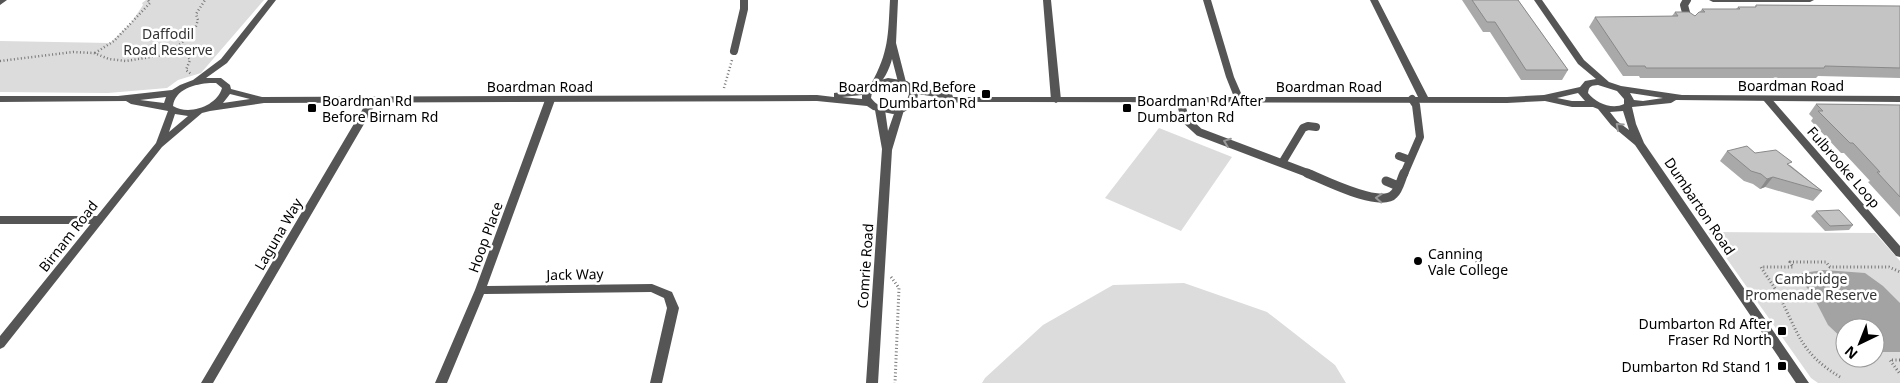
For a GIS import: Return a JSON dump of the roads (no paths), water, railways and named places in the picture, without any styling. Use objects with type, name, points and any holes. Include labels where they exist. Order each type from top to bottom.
[{"type":"street","points":[[0,3],[3,0]]},
{"type":"street","points":[[194,80],[224,61],[272,0]]},
{"type":"street","points":[[868,103],[866,98],[886,65],[892,42],[894,0]]},
{"type":"street","points":[[1047,0],[1056,100]]},
{"type":"street","points":[[1207,0],[1230,77],[1239,100]]},
{"type":"street","points":[[1374,0],[1424,99]]},
{"type":"street","points":[[1538,0],[1581,62],[1605,83]]},
{"type":"street","points":[[1713,0],[1810,0]]},
{"type":"street","points":[[892,42],[902,82]]},
{"type":"street","points":[[224,61],[218,80],[227,86],[227,91]]},
{"type":"street","points":[[1581,62],[1586,97],[1598,105]]},
{"type":"street","name":"Boardman Road","points":[[0,99],[118,99],[174,93],[194,80],[218,80]]},
{"type":"street","name":"Boardman Road","points":[[817,98],[859,93],[888,81],[902,82],[913,90],[964,99]]},
{"type":"street","name":"Boardman Road","points":[[899,110],[911,103],[964,99],[1490,100],[1544,98],[1584,87],[1593,82],[1605,83],[1620,89],[1682,98],[1900,99]]},
{"type":"street","points":[[1620,89],[1629,98],[1628,104]]},
{"type":"street","points":[[911,103],[914,99],[913,90]]},
{"type":"street","name":"Boardman Road","points":[[118,99],[188,113],[208,108],[220,100],[227,91],[264,100]]},
{"type":"street","points":[[170,109],[168,100],[174,93]]},
{"type":"street","name":"Boardman Road","points":[[208,108],[264,100],[817,98],[868,103],[880,110]]},
{"type":"street","name":"Boardman Road","points":[[1544,98],[1572,104],[1598,105],[1616,110],[1628,104],[1643,104],[1682,98]]},
{"type":"street","name":"Fulbrooke Loop","points":[[1767,99],[1900,252]]},
{"type":"street","name":"Laguna Way","points":[[207,383],[373,100]]},
{"type":"street","name":"Hoop Place","points":[[442,383],[480,290],[550,100]]},
{"type":"street","name":"Dumbarton Road","points":[[1628,104],[1631,124],[1639,144],[1803,383]]},
{"type":"street","name":"Dumbarton Road","points":[[1598,105],[1614,123],[1639,144]]},
{"type":"street","name":"Birnam Road","points":[[159,145],[170,109]]},
{"type":"street","points":[[880,110],[899,110]]},
{"type":"street","name":"Comrie Road","points":[[880,110],[887,150]]},
{"type":"street","name":"Comrie Road","points":[[872,383],[887,150],[899,110]]},
{"type":"street","name":"Birnam Road","points":[[0,344],[159,145],[198,112]]},
{"type":"street","points":[[0,220],[98,220]]},
{"type":"street","name":"Jack Way","points":[[480,290],[652,288],[668,295],[673,308],[656,383]]},
{"type":"lane","points":[[734,51],[744,9],[744,0]]},
{"type":"lane","points":[[1687,0],[1684,5],[1688,20]]},
{"type":"lane","points":[[1180,100],[1188,126],[1374,199],[1387,199],[1395,194],[1420,137],[1416,105],[1412,99]]},
{"type":"lane","points":[[1282,163],[1296,148],[1303,128],[1308,126],[1316,127]]},
{"type":"lane","points":[[1399,156],[1410,160]]},
{"type":"lane","points":[[1386,181],[1398,186]]},
{"type":"place","name":"Boardman Rd Before Dumbarton Rd","points":[[986,94]]},
{"type":"place","name":"Boardman Rd Before Birnam Rd","points":[[312,108]]},
{"type":"place","name":"Boardman Rd After Dumbarton Rd","points":[[1127,108]]},
{"type":"place","name":"Canning Vale College","points":[[1418,261]]},
{"type":"place","name":"Dumbarton Rd After Fraser Rd North","points":[[1782,331]]},
{"type":"place","name":"Dumbarton Rd Stand 1","points":[[1782,366]]},
{"type":"park label","name":"Daffodil Road Reserve","points":[[168,42]]},
{"type":"park label","name":"Cambridge Promenade Reserve","points":[[1811,286]]}]
